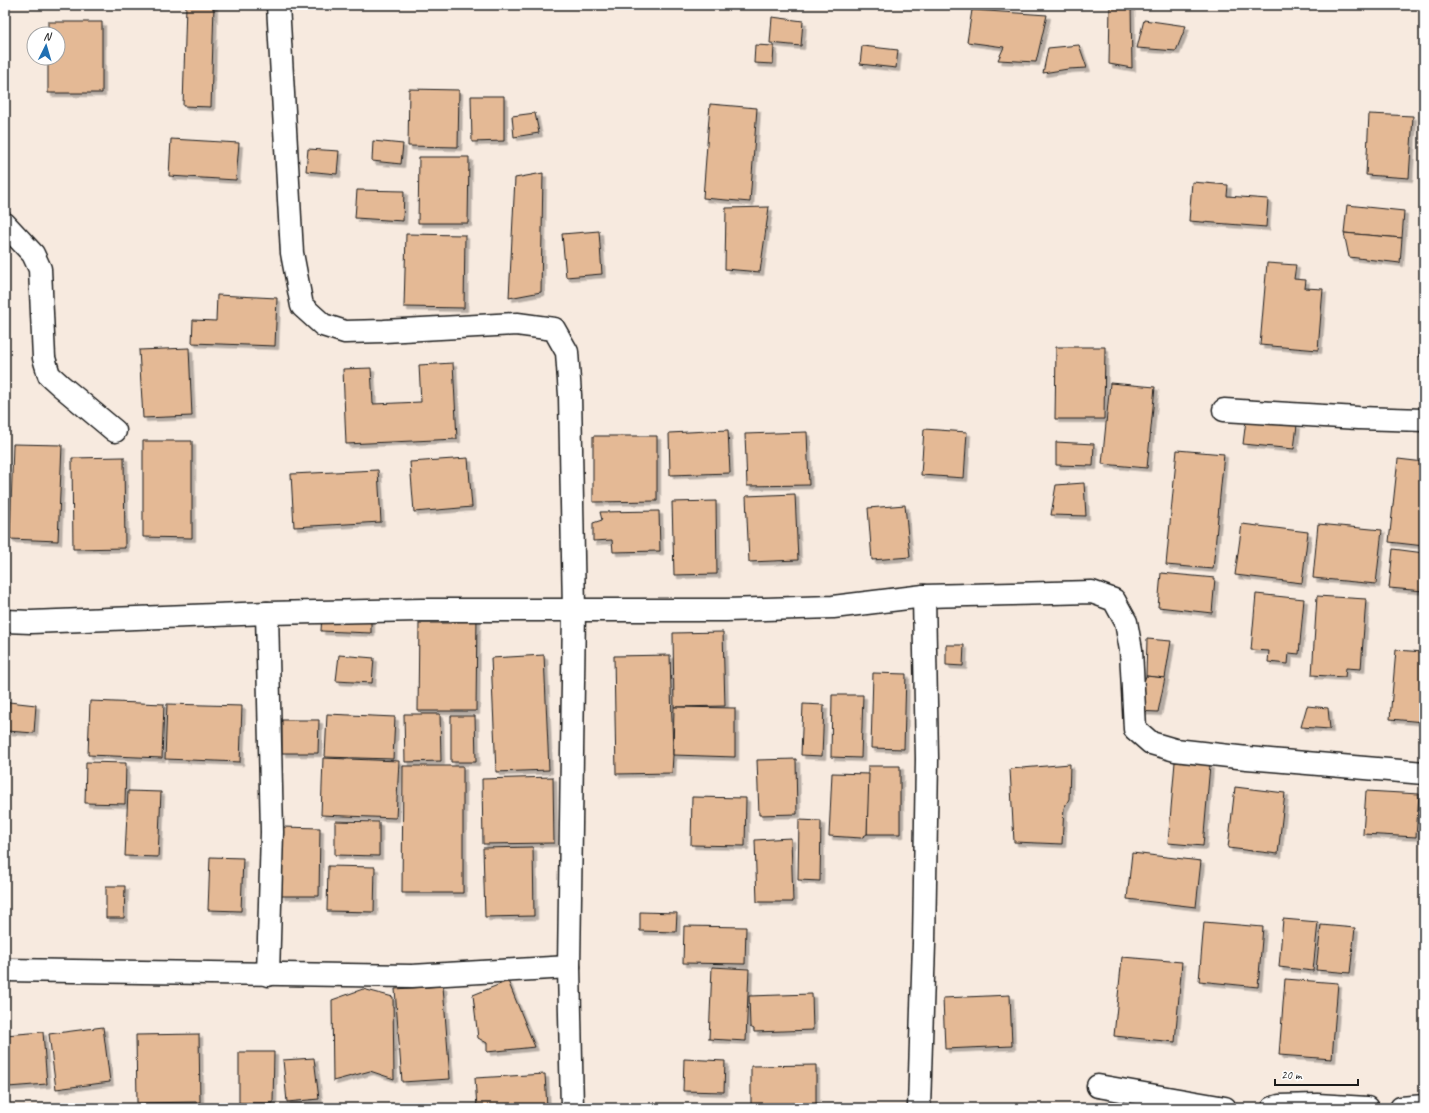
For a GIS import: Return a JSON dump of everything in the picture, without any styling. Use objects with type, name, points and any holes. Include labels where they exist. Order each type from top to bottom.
[{"type":"street","points":[[278,5],[292,253],[302,306],[322,325],[345,332],[517,324],[554,330],[567,352],[570,395],[574,610],[569,967],[572,1108]]},
{"type":"street","points":[[5,224],[33,254],[40,269],[44,358],[49,375],[115,431]]},
{"type":"street","points":[[1224,410],[1358,418],[1424,420]]},
{"type":"street","points":[[5,621],[30,622],[267,613],[421,610],[726,610],[833,608],[924,596],[1092,592],[1114,600],[1126,622],[1130,650],[1135,729],[1151,743],[1175,750],[1247,758],[1424,773]]},
{"type":"street","points":[[919,1108],[924,943],[927,759],[924,596]]},
{"type":"street","points":[[267,613],[272,832],[268,974]]},
{"type":"street","points":[[5,970],[412,976],[569,967]]},
{"type":"street","points":[[1098,1086],[1225,1108]]},
{"type":"street","points":[[1273,1108],[1280,1106],[1317,1105],[1367,1108]]},
{"type":"street","points":[[1401,1108],[1424,1106]]},
{"type":"building","points":[[186,5],[214,5],[211,107],[183,106]]},
{"type":"building","points":[[1110,5],[1131,5],[1132,68],[1109,64]]},
{"type":"building","points":[[972,10],[1047,15],[1036,62],[998,60],[1004,47],[967,42]]},
{"type":"building","points":[[772,17],[803,21],[801,46],[770,43]]},
{"type":"building","points":[[1144,20],[1186,26],[1176,51],[1137,48]]},
{"type":"building","points":[[48,22],[102,22],[102,93],[48,93],[48,66],[66,66],[66,26],[48,26]]},
{"type":"building","points":[[755,45],[774,46],[773,64],[754,63]]},
{"type":"building","points":[[1079,45],[1087,68],[1043,73],[1048,48]]},
{"type":"building","points":[[862,46],[898,50],[896,68],[860,64]]},
{"type":"building","points":[[409,89],[459,90],[458,147],[408,146]]},
{"type":"building","points":[[471,96],[504,96],[504,141],[472,142]]},
{"type":"building","points":[[710,104],[757,108],[750,202],[703,198]]},
{"type":"building","points":[[535,113],[539,133],[514,137],[512,116]]},
{"type":"building","points":[[1369,114],[1413,116],[1409,178],[1366,175]]},
{"type":"building","points":[[171,139],[239,143],[236,180],[169,176]]},
{"type":"building","points":[[373,141],[403,144],[401,164],[372,161]]},
{"type":"building","points":[[308,149],[339,151],[337,174],[306,171]]},
{"type":"building","points":[[419,157],[469,157],[468,223],[418,223]]},
{"type":"building","points":[[543,173],[541,292],[509,298],[515,178]]},
{"type":"building","points":[[1192,182],[1228,185],[1227,196],[1268,199],[1266,227],[1189,221]]},
{"type":"building","points":[[357,190],[404,191],[403,221],[355,218]]},
{"type":"building","points":[[1347,205],[1404,211],[1402,238],[1344,233]]},
{"type":"building","points":[[769,207],[760,272],[725,269],[726,208]]},
{"type":"building","points":[[599,231],[602,274],[566,277],[562,234]]},
{"type":"building","points":[[1344,233],[1402,238],[1400,263],[1349,257]]},
{"type":"building","points":[[406,234],[465,235],[464,308],[404,307]]},
{"type":"building","points":[[1267,263],[1296,265],[1294,279],[1306,280],[1305,288],[1323,289],[1318,350],[1260,345]]},
{"type":"building","points":[[217,295],[277,298],[275,346],[192,343],[193,320],[216,321]]},
{"type":"building","points":[[1424,321],[1424,357],[1419,356]]},
{"type":"building","points":[[1056,347],[1105,347],[1104,419],[1055,419]]},
{"type":"building","points":[[189,348],[192,416],[143,418],[139,350]]},
{"type":"building","points":[[453,363],[457,439],[346,444],[343,369],[371,368],[373,404],[421,402],[419,365]]},
{"type":"building","points":[[1110,383],[1155,387],[1147,468],[1102,464]]},
{"type":"building","points":[[1246,420],[1297,425],[1294,449],[1243,444]]},
{"type":"building","points":[[924,429],[967,432],[964,478],[921,475]]},
{"type":"building","points":[[728,430],[730,473],[670,475],[669,433]]},
{"type":"building","points":[[807,432],[809,485],[747,486],[745,434]]},
{"type":"building","points":[[593,436],[657,436],[657,501],[593,502]]},
{"type":"building","points":[[143,441],[192,441],[192,538],[143,537]]},
{"type":"building","points":[[1056,442],[1094,444],[1093,466],[1056,465]]},
{"type":"building","points":[[13,444],[62,445],[58,541],[10,539]]},
{"type":"building","points":[[1177,450],[1224,454],[1213,569],[1166,565]]},
{"type":"building","points":[[124,457],[125,548],[73,549],[72,458]]},
{"type":"building","points":[[468,458],[472,507],[414,512],[410,462]]},
{"type":"building","points":[[1398,459],[1424,462],[1424,546],[1389,542]]},
{"type":"building","points":[[378,470],[381,522],[294,527],[291,474]]},
{"type":"building","points":[[1084,483],[1086,516],[1051,515],[1056,485]]},
{"type":"building","points":[[795,494],[798,560],[749,562],[746,496]]},
{"type":"building","points":[[716,501],[717,574],[674,575],[672,502]]},
{"type":"building","points":[[905,505],[910,557],[872,560],[868,508]]},
{"type":"building","points":[[659,511],[660,551],[613,552],[612,540],[593,541],[593,523],[602,520],[600,512]]},
{"type":"building","points":[[1242,524],[1308,532],[1302,583],[1235,575]]},
{"type":"building","points":[[1318,524],[1382,530],[1376,584],[1313,578]]},
{"type":"building","points":[[1393,549],[1424,553],[1424,591],[1389,588]]},
{"type":"building","points":[[1161,573],[1215,578],[1212,613],[1158,607]]},
{"type":"building","points":[[1256,594],[1304,599],[1299,654],[1289,653],[1288,664],[1268,662],[1269,651],[1251,650]]},
{"type":"building","points":[[1317,596],[1366,599],[1361,669],[1346,668],[1345,677],[1312,675]]},
{"type":"building","points":[[322,614],[371,615],[371,633],[321,631]]},
{"type":"building","points":[[452,614],[477,614],[476,711],[418,711],[419,623],[452,623]]},
{"type":"building","points":[[723,632],[725,706],[674,707],[673,633]]},
{"type":"building","points":[[1147,639],[1171,641],[1165,678],[1146,676]]},
{"type":"building","points":[[946,645],[964,645],[963,666],[946,665]]},
{"type":"building","points":[[1396,650],[1424,652],[1424,722],[1390,719]]},
{"type":"building","points":[[339,655],[374,658],[372,683],[336,681]]},
{"type":"building","points":[[544,655],[549,770],[496,772],[491,658]]},
{"type":"building","points":[[670,655],[673,755],[672,773],[616,774],[614,656]]},
{"type":"building","points":[[873,673],[906,674],[904,749],[871,748]]},
{"type":"building","points":[[1146,676],[1165,678],[1158,712],[1134,711]]},
{"type":"building","points":[[832,695],[863,695],[861,758],[831,757]]},
{"type":"building","points":[[90,701],[164,704],[162,758],[88,755]]},
{"type":"building","points":[[9,702],[36,705],[34,733],[7,731]]},
{"type":"building","points":[[167,704],[242,706],[240,762],[165,759]]},
{"type":"building","points":[[803,704],[824,705],[822,756],[801,755]]},
{"type":"building","points":[[1307,706],[1328,708],[1330,729],[1301,727]]},
{"type":"building","points":[[674,707],[735,708],[735,757],[673,755]]},
{"type":"building","points":[[327,714],[395,717],[393,759],[325,757]]},
{"type":"building","points":[[404,714],[440,714],[441,761],[405,762]]},
{"type":"building","points":[[451,716],[475,716],[476,762],[451,762]]},
{"type":"building","points":[[282,720],[319,720],[318,753],[282,753]]},
{"type":"building","points":[[323,758],[399,761],[396,818],[321,815]]},
{"type":"building","points":[[796,759],[797,814],[759,815],[757,760]]},
{"type":"building","points":[[86,762],[126,763],[125,804],[85,803]]},
{"type":"building","points":[[1175,762],[1210,765],[1203,846],[1168,843]]},
{"type":"building","points":[[1070,764],[1069,799],[1064,808],[1062,844],[1014,842],[1010,769]]},
{"type":"building","points":[[403,766],[463,766],[463,893],[402,893]]},
{"type":"building","points":[[868,766],[900,766],[900,834],[867,834]]},
{"type":"building","points":[[832,773],[869,774],[867,834],[861,838],[829,836]]},
{"type":"building","points":[[553,777],[554,843],[483,844],[482,779]]},
{"type":"building","points":[[1235,787],[1285,793],[1278,854],[1228,848]]},
{"type":"building","points":[[128,791],[161,792],[158,857],[125,856]]},
{"type":"building","points":[[1366,791],[1419,794],[1416,837],[1363,834]]},
{"type":"building","points":[[692,797],[746,798],[745,846],[691,845]]},
{"type":"building","points":[[799,820],[821,821],[820,881],[798,880]]},
{"type":"building","points":[[335,821],[379,822],[379,856],[335,855]]},
{"type":"building","points":[[283,827],[320,828],[319,896],[281,896]]},
{"type":"building","points":[[791,838],[793,902],[757,902],[755,840]]},
{"type":"building","points":[[533,847],[534,916],[485,917],[483,848]]},
{"type":"building","points":[[1132,853],[1201,861],[1196,907],[1127,899]]},
{"type":"building","points":[[210,857],[243,858],[241,911],[208,910]]},
{"type":"building","points":[[328,866],[375,867],[374,912],[327,911]]},
{"type":"building","points":[[106,886],[125,886],[124,918],[106,918]]},
{"type":"building","points":[[640,912],[677,913],[676,932],[640,931]]},
{"type":"building","points":[[1283,919],[1318,922],[1313,971],[1279,967]]},
{"type":"building","points":[[1204,922],[1263,927],[1258,987],[1199,981]]},
{"type":"building","points":[[1321,925],[1355,928],[1350,973],[1316,970]]},
{"type":"building","points":[[684,926],[746,927],[745,964],[683,963]]},
{"type":"building","points":[[1122,957],[1182,962],[1175,1042],[1114,1036]]},
{"type":"building","points":[[712,967],[749,969],[746,1041],[709,1039]]},
{"type":"building","points":[[1285,979],[1338,983],[1332,1059],[1279,1055]]},
{"type":"building","points":[[508,981],[535,1047],[487,1052],[487,1043],[478,1038],[473,995]]},
{"type":"building","points":[[443,986],[450,1079],[402,1082],[395,989]]},
{"type":"building","points":[[363,989],[393,997],[394,1079],[370,1071],[333,1081],[332,1000]]},
{"type":"building","points":[[812,994],[813,1030],[754,1032],[754,1029],[750,1027],[749,996]]},
{"type":"building","points":[[1010,995],[1012,1046],[945,1049],[943,998]]},
{"type":"building","points":[[103,1027],[110,1082],[56,1089],[49,1034]]},
{"type":"building","points":[[43,1032],[47,1084],[8,1087],[5,1035]]},
{"type":"building","points":[[199,1034],[200,1102],[137,1103],[136,1035]]},
{"type":"building","points":[[239,1052],[274,1052],[273,1103],[239,1103]]},
{"type":"building","points":[[314,1058],[319,1099],[287,1102],[283,1060]]},
{"type":"building","points":[[684,1059],[725,1061],[724,1092],[683,1091]]},
{"type":"building","points":[[816,1065],[816,1108],[751,1108],[751,1066]]},
{"type":"building","points":[[545,1074],[547,1108],[477,1108],[475,1078]]}]
